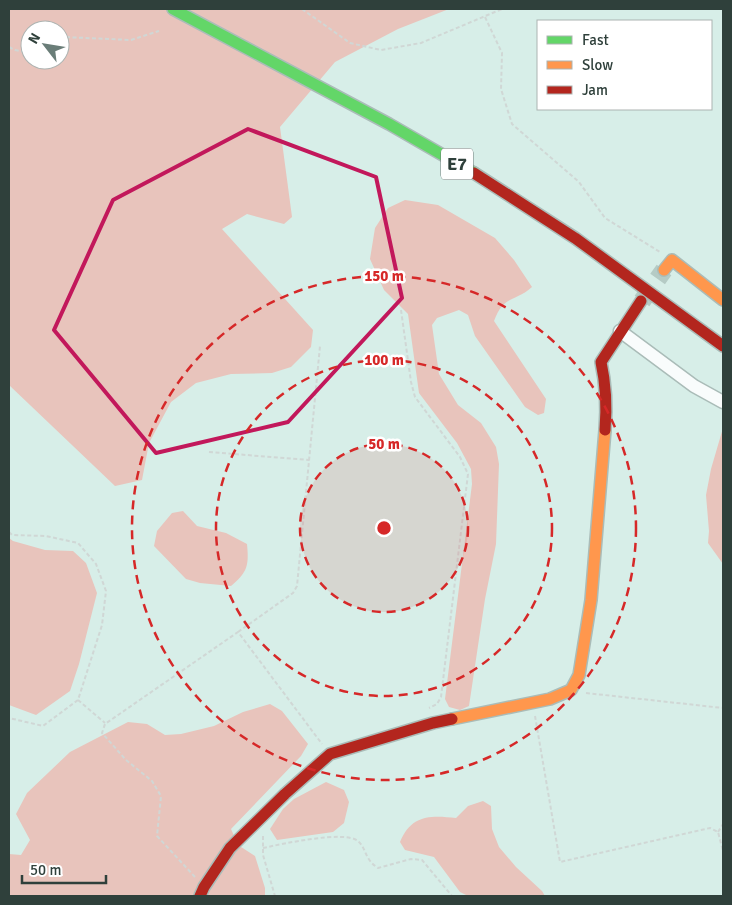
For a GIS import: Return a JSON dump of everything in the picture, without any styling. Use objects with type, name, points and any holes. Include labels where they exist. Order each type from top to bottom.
[{"type":"main road","name":"E7","points":[[173,9],[420,142],[511,196],[640,282],[723,346]]},
{"type":"main road","name":"E7","points":[[267,46],[420,130],[512,184]]},
{"type":"main road","points":[[544,205],[592,236]]},
{"type":"main road","points":[[664,270],[672,260],[723,300]]},
{"type":"main road","points":[[201,893],[230,848],[330,754],[433,723],[550,699],[570,690],[579,675],[591,600],[607,410],[605,381],[601,362],[641,301]]},
{"type":"street","points":[[620,331],[694,386],[723,402]]},
{"type":"path","points":[[302,9],[350,43],[381,50],[421,43],[502,9]]},
{"type":"path","points":[[485,17],[502,53],[501,89],[512,124],[579,182],[605,218],[672,260]]},
{"type":"path","points":[[70,37],[130,40],[159,31]]},
{"type":"path","points":[[401,310],[411,382],[415,397],[460,457],[468,474],[441,696],[437,704],[425,710]]},
{"type":"path","points":[[201,893],[195,877],[157,836],[161,796],[152,781],[126,760],[102,733],[105,724],[293,593],[297,586],[320,346]]},
{"type":"path","points":[[209,452],[309,460]]},
{"type":"path","points":[[9,532],[12,535],[46,536],[78,542],[96,564],[106,591],[102,625],[78,700],[43,726],[9,718]]},
{"type":"path","points":[[238,632],[330,754]]},
{"type":"path","points":[[568,691],[723,708]]},
{"type":"path","points":[[78,700],[105,724]]},
{"type":"path","points":[[533,703],[560,862],[710,828],[718,832]]},
{"type":"path","points":[[262,816],[263,855],[275,896]]},
{"type":"path","points":[[723,824],[718,832],[723,850]]},
{"type":"path","points":[[263,848],[334,836],[349,836],[359,842],[370,863],[378,868],[411,859],[422,860],[452,896]]},
{"type":"highlighted area","points":[[248,129],[376,177],[402,298],[288,422],[156,453],[54,330],[113,200]]},
{"type":"shaded area","points":[[9,9],[449,9],[398,29],[335,62],[280,127],[292,217],[284,224],[247,214],[222,229],[313,330],[311,347],[291,367],[272,373],[231,374],[196,383],[171,402],[149,443],[142,480],[115,486],[9,385]]},
{"type":"shaded area","points":[[405,200],[438,205],[495,238],[514,260],[532,287],[506,303],[498,312],[494,321],[546,399],[544,413],[538,415],[525,407],[475,336],[468,315],[459,310],[437,318],[432,325],[439,374],[458,405],[481,423],[496,447],[499,464],[496,544],[485,599],[469,706],[460,710],[449,707],[445,699],[472,484],[471,469],[457,443],[419,393],[408,314],[384,290],[370,259],[375,228],[388,208]]},
{"type":"shaded area","points":[[723,428],[723,564],[708,543],[706,495],[711,469]]},
{"type":"shaded area","points":[[183,511],[197,526],[226,533],[247,544],[248,557],[246,568],[231,586],[200,583],[186,579],[154,546],[157,531],[172,513]]},
{"type":"shaded area","points":[[9,538],[13,541],[45,550],[73,551],[86,563],[97,593],[79,664],[70,691],[36,715],[9,705]]},
{"type":"shaded area","points":[[270,704],[282,711],[308,744],[301,756],[231,829],[238,845],[255,856],[265,888],[265,896],[9,896],[9,854],[21,855],[30,840],[16,814],[27,793],[70,752],[128,722],[147,724],[165,735],[181,734],[214,726],[243,712]]},
{"type":"shaded area","points":[[326,782],[344,790],[349,802],[344,823],[333,832],[277,840],[270,829],[283,809],[294,799]]},
{"type":"shaded area","points":[[483,801],[491,806],[492,829],[499,847],[545,896],[468,896],[460,892],[434,857],[405,850],[400,842],[410,826],[422,819],[430,817],[456,818],[468,806]]},
{"type":"tunnel","points":[[642,301],[664,270]]},
{"type":"traffic: fast","points":[[173,9],[389,124],[474,173]]},
{"type":"traffic: slow","points":[[664,270],[672,260],[723,300]]},
{"type":"traffic: slow","points":[[452,719],[550,699],[571,690],[579,675],[591,600],[605,430]]},
{"type":"traffic: jam","points":[[474,173],[575,238],[723,346]]},
{"type":"traffic: jam","points":[[605,430],[606,396],[601,362],[641,301]]},
{"type":"traffic: jam","points":[[200,896],[230,848],[285,794],[330,754],[452,719]]}]
